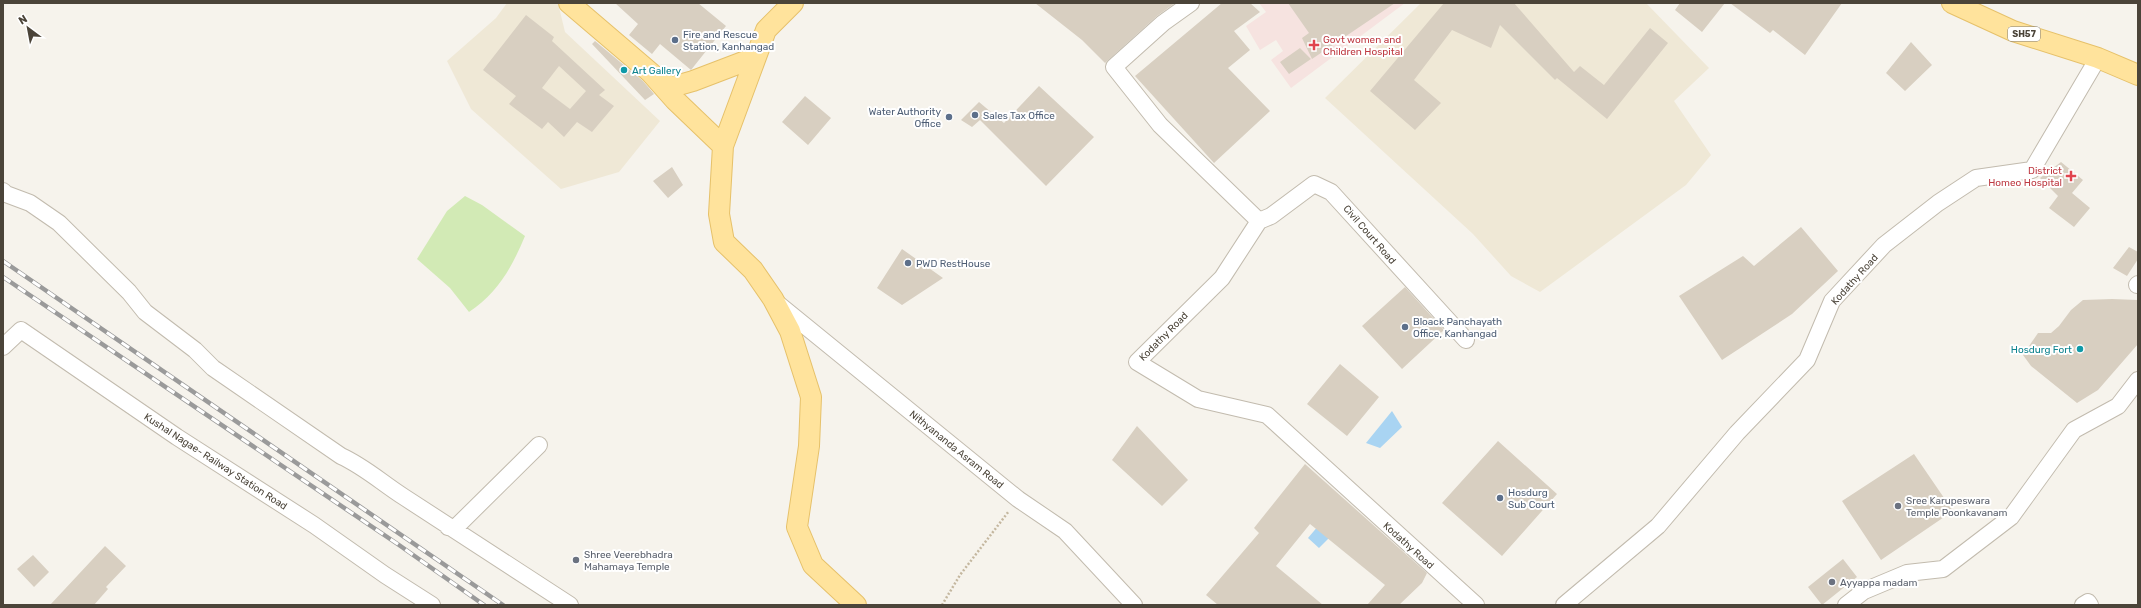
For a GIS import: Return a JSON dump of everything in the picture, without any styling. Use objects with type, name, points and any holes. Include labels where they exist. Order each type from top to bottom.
[{"type":"main road","points":[[569,3],[659,81],[723,146]]},
{"type":"main road","points":[[793,3],[766,30],[723,146],[719,214],[724,242],[753,270],[773,299],[790,331],[811,397],[809,446],[797,527],[813,565],[856,605]]},
{"type":"main road","name":"SH57","points":[[1958,4],[2013,31],[2098,58],[2138,75]]},
{"type":"main road","points":[[659,81],[672,86],[693,81],[756,57]]},
{"type":"main road","points":[[2098,58],[2138,85]]},
{"type":"street","points":[[1191,3],[1163,23],[1114,66],[1160,125],[1259,221]]},
{"type":"street","name":"Kodathy Road","points":[[1564,605],[1658,526],[1737,433],[1807,360],[1832,301],[1884,245],[1938,203],[1976,178],[2032,170],[2098,58]]},
{"type":"street","name":"Civil Court Road","points":[[1259,221],[1271,216],[1314,184],[1331,192],[1466,340]]},
{"type":"street","points":[[3,191],[6,194],[30,203],[59,223],[129,292],[145,312],[195,350],[213,368],[341,456],[358,464],[448,527],[474,541],[570,605]]},
{"type":"street","name":"Kodathy Road","points":[[1259,221],[1222,278],[1137,362],[1198,399],[1267,415],[1476,605]]},
{"type":"street","name":"Nithyananda Asram Road","points":[[773,299],[1018,499],[1065,531],[1134,605]]},
{"type":"street","name":"Kushal Nagae- Railway Station Road","points":[[3,347],[21,330],[177,437],[314,525],[385,575],[432,605]]},
{"type":"street","points":[[1846,605],[1864,591],[1907,573],[1943,569],[2011,517],[2074,430],[2118,406],[2138,380]]},
{"type":"street","points":[[448,527],[455,528],[539,445]]},
{"type":"street","points":[[2083,605],[2088,602],[2090,605]]},
{"type":"path","points":[[942,605],[960,575],[1018,499]]},
{"type":"shaded area","points":[[507,3],[558,3],[565,32],[660,121],[619,172],[561,189],[471,109],[447,61],[496,18]]},
{"type":"shaded area","name":"Govt women and Children Hospital","points":[[1259,3],[1405,3],[1291,88],[1271,60],[1283,51],[1276,40],[1260,50],[1246,26],[1266,12]]},
{"type":"shaded area","points":[[1421,3],[1646,3],[1709,68],[1674,101],[1711,155],[1686,185],[1540,292],[1511,276],[1473,234],[1325,98]]},
{"type":"green space","points":[[465,196],[482,205],[525,236],[509,269],[496,288],[479,305],[469,312],[450,288],[417,259],[447,211]]},
{"type":"water","points":[[1392,411],[1402,427],[1380,448],[1366,443]]},
{"type":"water","points":[[1336,505],[1350,517],[1319,548],[1308,538]]},
{"type":"building","name":"Fire and Rescue Station, Kanhangad","points":[[615,3],[698,3],[726,26],[691,70],[660,44],[652,54],[629,35],[638,24]]},
{"type":"building","points":[[1035,3],[1175,3],[1157,16],[1105,63],[1082,40]]},
{"type":"building","points":[[1222,3],[1250,3],[1260,12],[1234,31],[1250,50],[1228,68],[1270,111],[1214,163],[1135,76]]},
{"type":"building","points":[[1288,3],[1395,3],[1312,59],[1302,38],[1309,33]]},
{"type":"building","points":[[1444,3],[1514,3],[1574,72],[1580,66],[1604,85],[1650,28],[1668,43],[1607,119],[1557,78],[1555,80],[1500,25],[1491,48],[1452,30],[1414,80],[1441,103],[1415,130],[1370,91]]},
{"type":"building","points":[[1680,3],[1725,3],[1702,32],[1675,10]]},
{"type":"building","points":[[1730,3],[1842,3],[1805,55],[1773,30],[1770,33]]},
{"type":"building","points":[[526,15],[554,37],[552,41],[605,90],[599,95],[614,106],[592,132],[577,122],[564,137],[548,122],[542,129],[509,104],[516,96],[483,70]],"holes":[[[559,66],[586,91],[570,109],[542,88]]]},
{"type":"building","name":"Art Gallery","points":[[595,41],[643,81],[654,94],[645,100],[592,44]]},
{"type":"building","points":[[1911,42],[1932,65],[1905,91],[1886,73]]},
{"type":"building","points":[[1300,48],[1311,59],[1289,74],[1280,62]]},
{"type":"building","points":[[1039,86],[1094,137],[1046,186],[980,120],[972,127],[961,120],[979,102],[1004,123]]},
{"type":"building","points":[[805,96],[831,118],[808,145],[782,122]]},
{"type":"building","name":"District Homeo Hospital","points":[[2061,162],[2083,180],[2072,193],[2090,208],[2074,227],[2049,208],[2058,196],[2040,178]]},
{"type":"building","points":[[672,167],[683,185],[668,198],[653,181]]},
{"type":"building","points":[[1801,227],[1838,271],[1792,314],[1722,360],[1679,296],[1743,256],[1754,266]]},
{"type":"building","points":[[2129,247],[2138,252],[2138,259],[2127,276],[2113,268]]},
{"type":"building","name":"PWD RestHouse","points":[[902,249],[943,278],[902,305],[877,288]]},
{"type":"building","name":"Bloack Panchayath Office, Kanhangad","points":[[1405,287],[1444,330],[1402,369],[1362,326]]},
{"type":"building","name":"Hosdurg Fort","points":[[2083,300],[2138,300],[2138,344],[2098,390],[2077,403],[2031,366],[2023,355],[2038,333],[2051,333],[2059,326],[2071,310]]},
{"type":"building","points":[[1340,364],[1379,397],[1347,436],[1307,404]]},
{"type":"building","points":[[1137,426],[1188,480],[1162,506],[1112,460]]},
{"type":"building","name":"Hosdurg Sub Court","points":[[1498,441],[1557,494],[1502,556],[1442,503]]},
{"type":"building","name":"Sree Karupeswara Temple Poonkavanam","points":[[1914,454],[1953,511],[1881,560],[1842,501]]},
{"type":"building","points":[[1305,464],[1427,573],[1422,583],[1399,605],[1367,605],[1385,585],[1310,524],[1276,566],[1323,605],[1218,605],[1206,595],[1259,533],[1254,528]]},
{"type":"building","points":[[105,546],[126,566],[106,587],[108,589],[94,605],[50,605]]},
{"type":"building","points":[[33,555],[49,572],[34,587],[17,569]]},
{"type":"building","name":"Ayyappa madam","points":[[1843,559],[1857,577],[1822,605],[1808,587]]},
{"type":"railway","points":[[3,261],[503,605]]},
{"type":"railway","points":[[3,277],[399,545],[484,605]]},
{"type":"place","name":"Fire and Rescue Station, Kanhangad","points":[[675,40]]},
{"type":"place","name":"Govt women and Children Hospital","points":[[1314,45]]},
{"type":"place","name":"Art Gallery","points":[[624,70]]},
{"type":"place","name":"Sales Tax Office","points":[[975,115]]},
{"type":"place","name":"Water Authority Office","points":[[949,117]]},
{"type":"place","name":"District Homeo Hospital","points":[[2071,176]]},
{"type":"place","name":"PWD RestHouse","points":[[908,263]]},
{"type":"place","name":"Bloack Panchayath Office, Kanhangad","points":[[1405,327]]},
{"type":"place","name":"Hosdurg Fort","points":[[2080,349]]},
{"type":"place","name":"Hosdurg Sub Court","points":[[1500,498]]},
{"type":"place","name":"Sree Karupeswara Temple Poonkavanam","points":[[1898,506]]},
{"type":"place","name":"Shree Veerebhadra Mahamaya Temple","points":[[576,560]]},
{"type":"place","name":"Ayyappa madam","points":[[1832,582]]}]
